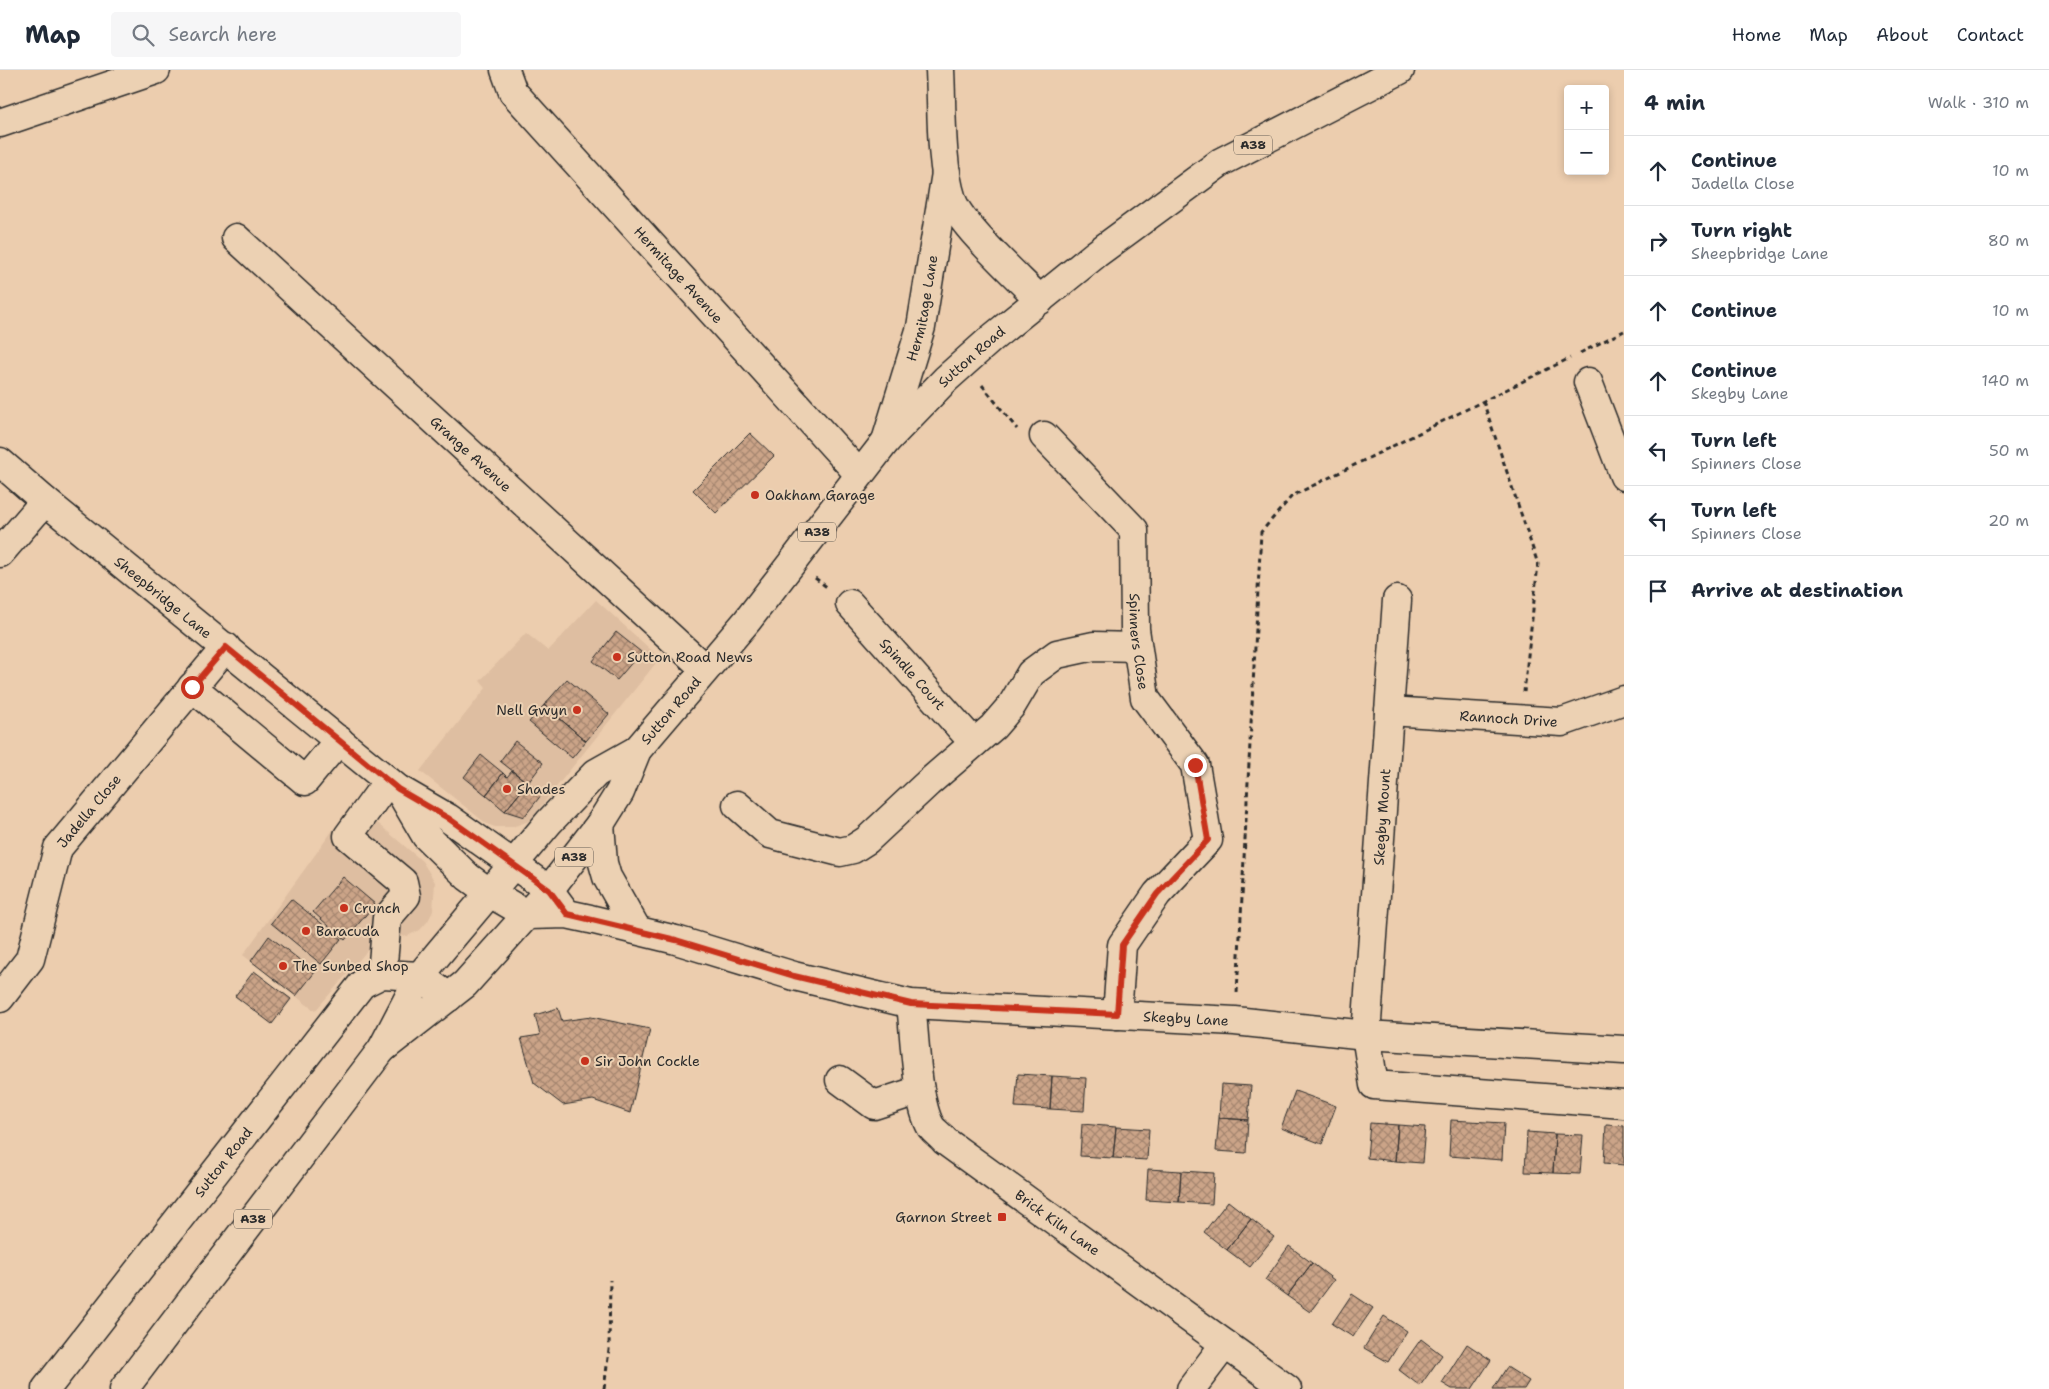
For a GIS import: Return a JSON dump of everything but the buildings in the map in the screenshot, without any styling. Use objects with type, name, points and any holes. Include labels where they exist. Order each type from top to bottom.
[{"type":"main road","points":[[0,123],[156,70]]},
{"type":"main road","name":"Hermitage Avenue","points":[[505,70],[513,92],[860,474]]},
{"type":"main road","name":"Hermitage Lane","points":[[940,70],[946,173],[952,201],[966,224],[1040,300]]},
{"type":"main road","name":"Sutton Road","points":[[382,1049],[465,984],[528,915],[600,824],[620,792],[637,750],[747,621],[886,441],[946,379],[992,338],[1117,239],[1221,162],[1400,70]]},
{"type":"main road","name":"Hermitage Lane","points":[[886,441],[921,328],[946,173]]},
{"type":"main road","name":"Grange Avenue","points":[[236,238],[705,669]]},
{"type":"main road","points":[[1588,382],[1624,476]]},
{"type":"main road","name":"Spinners Close","points":[[1044,436],[1134,530],[1136,647],[1145,698],[1195,765],[1208,840],[1157,894],[1122,945],[1117,1014]]},
{"type":"main road","name":"Sheepbridge Lane","points":[[0,462],[45,502],[226,647],[393,785],[448,818],[549,890]]},
{"type":"main road","points":[[0,553],[45,502]]},
{"type":"main road","name":"Skegby Mount","points":[[1397,600],[1366,1035],[1374,1085],[1624,1104]]},
{"type":"main road","name":"Spindle Court","points":[[850,604],[974,743]]},
{"type":"main road","points":[[737,806],[770,834],[840,852],[854,848],[867,840],[928,783],[993,727],[1012,705],[1031,673],[1057,654],[1094,646],[1136,647]]},
{"type":"main road","name":"Jadella Close","points":[[0,998],[30,959],[58,848],[226,647]]},
{"type":"main road","points":[[192,687],[305,781],[339,740]]},
{"type":"main road","name":"Rannoch Drive","points":[[1389,711],[1562,722],[1624,700]]},
{"type":"main road","name":"Sutton Road","points":[[124,1389],[382,1049],[420,976],[549,822],[596,773],[637,750]]},
{"type":"main road","points":[[393,785],[348,836],[404,882],[406,896],[387,918],[382,974],[420,976],[449,996]]},
{"type":"main road","name":"Sheepbridge Lane","points":[[393,785],[426,836],[468,877],[490,893],[528,915]]},
{"type":"main road","points":[[600,824],[603,863],[607,878],[637,930]]},
{"type":"main road","points":[[549,890],[567,914]]},
{"type":"main road","name":"Skegby Lane","points":[[528,915],[567,914],[637,930],[794,976],[911,1004],[1235,1021],[1366,1035],[1624,1050]]},
{"type":"main road","name":"Sutton Road","points":[[46,1389],[362,984],[382,974]]},
{"type":"main road","name":"Brick Kiln Lane","points":[[911,1004],[920,1090],[924,1110],[932,1127],[945,1141],[1287,1389]]},
{"type":"main road","points":[[840,1080],[874,1105],[920,1090]]},
{"type":"main road","points":[[1191,1389],[1225,1344]]},
{"type":"path","points":[[1235,1021],[1261,532],[1292,496],[1624,331]]},
{"type":"path","points":[[964,364],[1024,436],[1044,436]]},
{"type":"path","points":[[1483,401],[1538,564],[1521,720]]},
{"type":"path","points":[[794,562],[850,604]]},
{"type":"path","points":[[604,1389],[609,1350],[610,1280]]},
{"type":"shaded area","points":[[596,600],[660,658],[529,821],[512,827],[495,827],[487,824],[420,771],[486,688],[480,681],[526,633],[548,651]]},
{"type":"shaded area","points":[[353,802],[422,861],[435,882],[433,911],[428,921],[420,930],[407,936],[379,937],[315,1011],[243,955]]},
{"type":"place","name":"Oakham Garage","points":[[755,495]]},
{"type":"place","name":"Sutton Road News","points":[[617,657]]},
{"type":"place","name":"Nell Gwyn","points":[[577,710]]},
{"type":"place","name":"Shades","points":[[507,789]]},
{"type":"place","name":"Crunch","points":[[344,908]]},
{"type":"place","name":"Baracuda","points":[[306,931]]},
{"type":"place","name":"The Sunbed Shop","points":[[283,966]]},
{"type":"place","name":"Sir John Cockle","points":[[585,1061]]},
{"type":"place","name":"Garnon Street","points":[[1002,1217]]},
{"type":"route","points":[[192,687],[226,647],[398,789],[448,818],[549,890],[567,914],[676,940],[794,976],[911,1004],[1117,1014],[1122,945],[1157,894],[1208,840],[1195,765]]}]
